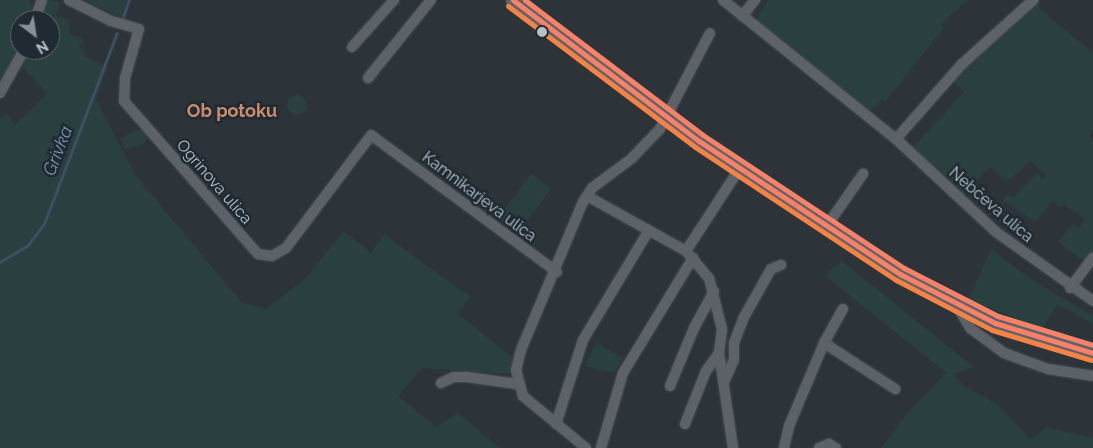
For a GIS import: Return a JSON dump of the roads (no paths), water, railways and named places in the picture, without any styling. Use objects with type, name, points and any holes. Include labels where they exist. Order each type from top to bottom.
[{"type":"main road","points":[[513,0],[667,118],[826,227],[957,306],[1026,335],[1093,353]]},
{"type":"street","name":"Ogrinova ulica","points":[[69,0],[111,21],[139,29],[123,94],[130,111],[252,249],[266,256],[286,248],[371,135],[384,145]]},
{"type":"street","points":[[352,47],[394,0]]},
{"type":"street","points":[[368,78],[431,0]]},
{"type":"street","name":"Nebčeva ulica","points":[[723,0],[896,139],[996,232],[1070,288],[1093,301]]},
{"type":"street","points":[[742,16],[755,0]]},
{"type":"street","points":[[896,139],[962,64],[1033,0]]},
{"type":"street","points":[[586,448],[530,405],[517,384],[521,350],[557,272],[587,196],[600,180],[647,145],[667,118],[710,33]]},
{"type":"street","points":[[0,92],[18,60]]},
{"type":"street","name":"Kamnikarjeva ulica","points":[[384,145],[557,272]]},
{"type":"street","points":[[601,448],[623,373],[740,168]]},
{"type":"street","points":[[826,227],[863,174]]},
{"type":"street","points":[[587,196],[690,255],[709,278],[722,328],[719,353],[732,448]]},
{"type":"street","points":[[556,424],[583,340],[648,230]]},
{"type":"street","points":[[1070,288],[1093,258]]},
{"type":"street","points":[[724,381],[744,316],[771,269],[781,265]]},
{"type":"street","points":[[670,386],[694,328],[714,292]]},
{"type":"street","points":[[957,306],[981,338],[1004,353],[1048,369],[1093,376]]},
{"type":"street","points":[[784,448],[789,426],[824,343],[843,309]]},
{"type":"street","points":[[824,343],[895,389]]},
{"type":"street","points":[[685,424],[706,372],[719,353]]},
{"type":"street","points":[[441,383],[454,377],[467,377],[517,384]]},
{"type":"street","points":[[819,448],[829,444],[836,448]]},
{"type":"waterway","name":"Grivka","points":[[122,20],[129,0]]},
{"type":"waterway","name":"Grivka","points":[[0,262],[28,245],[44,224],[117,33]]},
{"type":"district","name":"Ob potoku","points":[[232,111]]}]
